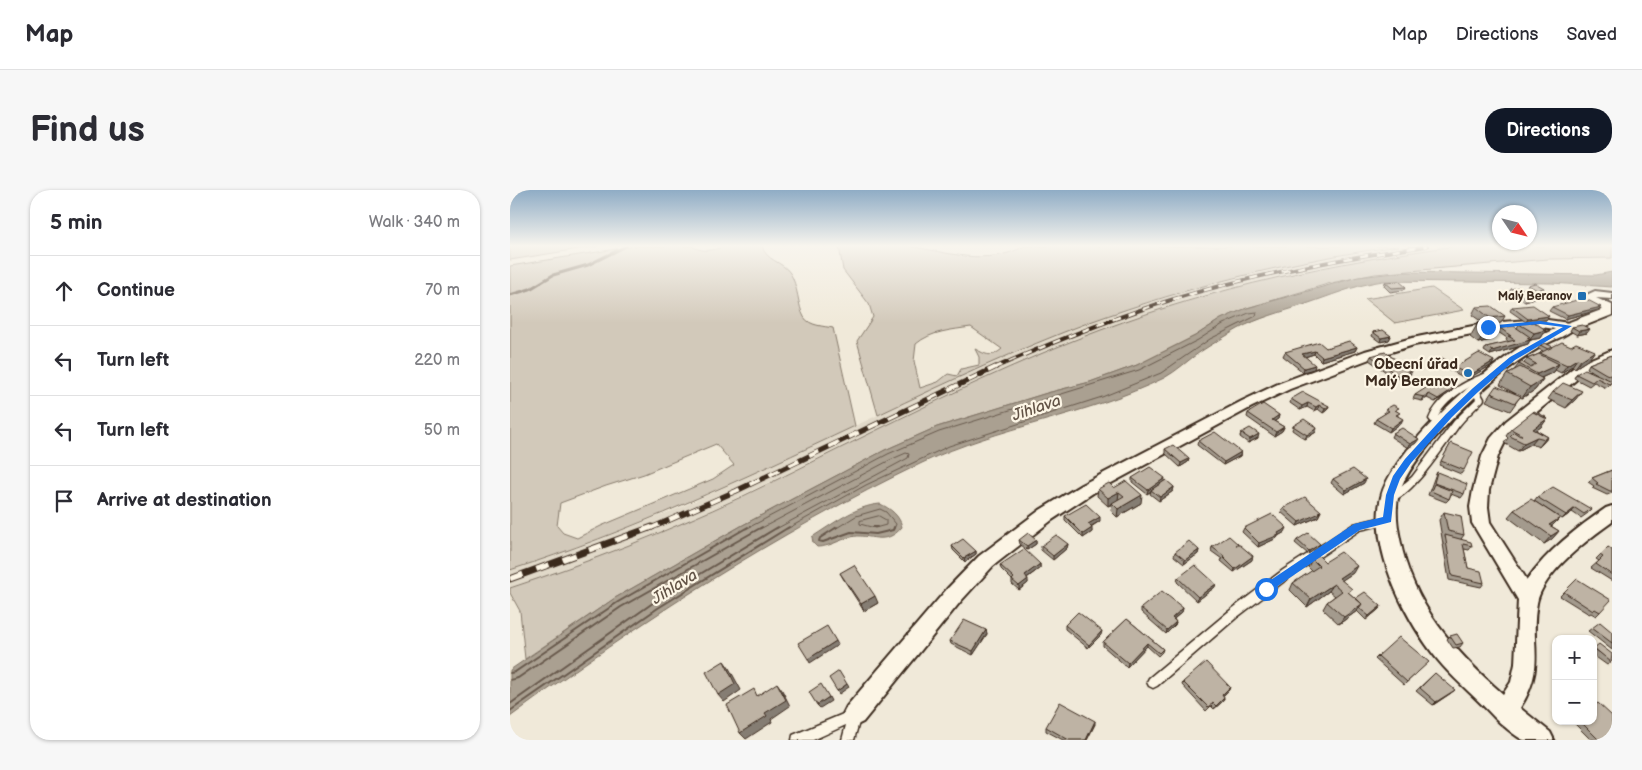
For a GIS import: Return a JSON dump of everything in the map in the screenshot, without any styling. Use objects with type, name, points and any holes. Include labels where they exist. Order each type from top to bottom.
[{"type":"street","points":[[1612,296],[1595,294],[1588,297],[1612,310]]},
{"type":"street","points":[[1542,740],[1473,685],[1443,650],[1415,610],[1397,570],[1388,520],[1390,500],[1396,478],[1439,426],[1475,390],[1528,348],[1569,326],[1612,310]]},
{"type":"street","points":[[855,714],[954,595],[986,561],[1046,514],[1088,489],[1247,404],[1285,386],[1370,354],[1407,343],[1488,327],[1540,322],[1569,326]]},
{"type":"street","points":[[1528,599],[1482,523],[1479,507],[1481,490],[1490,456],[1497,442],[1511,425],[1582,368],[1612,354]]},
{"type":"street","points":[[1505,712],[1521,685],[1526,655],[1524,633],[1528,599],[1537,580],[1548,567],[1595,524],[1612,513]]},
{"type":"lane","points":[[1439,426],[1433,419],[1433,413],[1440,405],[1483,376],[1495,373]]},
{"type":"lane","points":[[1390,500],[1415,480],[1457,424],[1476,405],[1480,398],[1475,390]]},
{"type":"lane","points":[[1153,682],[1232,615],[1287,573],[1357,527],[1388,520]]},
{"type":"lane","points":[[798,740],[855,714]]},
{"type":"lane","points":[[848,740],[855,714]]},
{"type":"shaded area","points":[[510,272],[789,272],[793,278],[802,313],[806,320],[817,325],[833,328],[855,426],[728,485],[642,522],[510,570]],"holes":[[[716,444],[734,465],[713,479],[577,538],[563,533],[557,526],[560,503],[644,474]]]},
{"type":"shaded area","points":[[844,272],[1261,272],[1166,297],[1090,322],[1036,343],[878,415],[857,341],[873,317],[869,304]],"holes":[[[971,327],[1002,349],[995,354],[989,355],[975,349],[979,357],[979,365],[961,369],[957,376],[948,374],[938,382],[920,388],[914,361],[916,344],[928,336]]]},
{"type":"shaded area","points":[[1263,272],[1302,272],[1212,293],[1137,317],[1008,368],[688,521],[581,564],[510,588],[510,570],[580,547],[682,507],[998,359],[1053,336],[1127,309],[1202,286]]},
{"type":"shaded area","points":[[1304,272],[1402,272],[1375,274],[1331,283],[1247,308],[1221,319],[1195,336],[1137,365],[1090,382],[1047,393],[937,427],[885,450],[741,526],[615,598],[525,659],[520,611],[510,593],[510,588],[598,557],[741,497],[1009,367],[1101,330],[1188,301]]},
{"type":"shaded area","points":[[1432,288],[1464,310],[1395,323],[1365,299]]},
{"type":"water","name":"Jihlava","points":[[1404,272],[1596,275],[1612,272],[1612,287],[1551,283],[1383,281],[1353,288],[1254,322],[1209,346],[1164,378],[1135,391],[951,450],[868,490],[762,549],[659,613],[510,717],[510,670],[615,598],[741,526],[885,450],[937,427],[1047,393],[1090,382],[1137,365],[1195,336],[1221,319],[1247,308],[1358,277]]},
{"type":"water","points":[[880,504],[891,510],[899,519],[902,527],[896,533],[883,538],[851,537],[821,547],[817,547],[813,543],[812,537],[844,516],[871,505]]},
{"type":"building","points":[[1399,281],[1406,287],[1392,288],[1385,282]]},
{"type":"building","points":[[1535,283],[1544,288],[1537,290],[1528,285]]},
{"type":"building","points":[[1519,287],[1537,296],[1528,298],[1511,289]]},
{"type":"building","points":[[1584,298],[1601,307],[1568,315],[1552,307]]},
{"type":"building","points":[[1533,305],[1549,316],[1528,319],[1512,307]]},
{"type":"building","points":[[1491,306],[1505,316],[1490,318],[1476,307]]},
{"type":"building","points":[[1489,320],[1499,326],[1487,329],[1478,323]]},
{"type":"building","points":[[1534,322],[1546,330],[1534,333],[1519,324]]},
{"type":"building","points":[[1582,325],[1590,329],[1579,331],[1572,327]]},
{"type":"building","points":[[1514,326],[1530,337],[1527,338],[1530,340],[1492,351],[1486,347],[1515,340],[1500,328]]},
{"type":"building","points":[[1383,330],[1391,336],[1381,338],[1373,332]]},
{"type":"building","points":[[1349,341],[1357,347],[1322,357],[1315,351],[1302,354],[1315,365],[1304,368],[1285,352],[1319,342],[1326,348]]},
{"type":"building","points":[[1562,342],[1571,346],[1576,343],[1595,351],[1581,360],[1577,359],[1567,365],[1540,353]]},
{"type":"building","points":[[1545,343],[1553,347],[1548,349],[1540,345]]},
{"type":"building","points":[[1385,352],[1412,371],[1397,375],[1371,356]]},
{"type":"building","points":[[1479,353],[1494,361],[1470,375],[1438,360],[1442,358],[1457,366]]},
{"type":"building","points":[[1539,354],[1559,364],[1537,374],[1519,364],[1522,362],[1530,367],[1536,364],[1527,359]]},
{"type":"building","points":[[1612,355],[1612,376],[1589,364]]},
{"type":"building","points":[[1520,367],[1543,379],[1530,387],[1507,374]]},
{"type":"building","points":[[1585,369],[1612,382],[1609,384],[1597,378],[1592,382],[1576,374]]},
{"type":"building","points":[[1438,380],[1453,389],[1438,399],[1429,394],[1424,397],[1415,395]]},
{"type":"building","points":[[1563,383],[1582,391],[1572,400],[1553,392]]},
{"type":"building","points":[[1496,386],[1521,396],[1515,403],[1491,393]]},
{"type":"building","points":[[1303,392],[1329,406],[1325,409],[1319,405],[1316,407],[1308,403],[1302,406],[1291,399]]},
{"type":"building","points":[[1263,404],[1279,415],[1272,420],[1284,427],[1276,432],[1248,413]]},
{"type":"building","points":[[1393,405],[1399,408],[1395,410],[1400,413],[1396,415],[1403,419],[1391,428],[1376,419],[1389,411],[1386,409]]},
{"type":"building","points":[[1534,411],[1546,417],[1545,418]]},
{"type":"building","points":[[1533,412],[1547,419],[1533,429],[1548,437],[1545,439],[1537,437],[1524,443],[1510,436],[1514,432],[1520,436],[1522,435],[1511,429]]},
{"type":"building","points":[[1304,419],[1317,428],[1307,435],[1293,426]]},
{"type":"building","points":[[1250,428],[1259,434],[1250,439],[1241,433]]},
{"type":"building","points":[[1402,428],[1419,439],[1410,444],[1393,433]]},
{"type":"building","points":[[1215,432],[1241,452],[1224,462],[1198,441]]},
{"type":"building","points":[[1451,443],[1473,452],[1464,470],[1441,461]]},
{"type":"building","points":[[1173,445],[1189,459],[1181,463],[1165,449]]},
{"type":"building","points":[[1150,467],[1165,478],[1148,490],[1132,478]]},
{"type":"building","points":[[1353,469],[1366,479],[1346,490],[1333,479]]},
{"type":"building","points":[[1612,470],[1612,491],[1596,484],[1598,483],[1592,478]]},
{"type":"building","points":[[1437,472],[1467,484],[1464,494],[1434,483]]},
{"type":"building","points":[[1166,480],[1174,487],[1160,497],[1151,490]]},
{"type":"building","points":[[1126,481],[1142,495],[1118,509],[1112,503],[1124,496],[1119,492],[1108,498],[1098,489],[1109,483],[1114,488]]},
{"type":"building","points":[[1434,484],[1452,491],[1449,499],[1431,491]]},
{"type":"building","points":[[1553,487],[1591,509],[1584,514],[1575,508],[1566,515],[1537,497]]},
{"type":"building","points":[[1305,497],[1321,511],[1299,522],[1283,508]]},
{"type":"building","points":[[1531,499],[1560,518],[1549,525],[1559,531],[1551,536],[1514,510]]},
{"type":"building","points":[[1086,504],[1100,517],[1088,524],[1092,528],[1083,534],[1065,516]]},
{"type":"building","points":[[1444,512],[1461,516],[1464,535],[1448,531]]},
{"type":"building","points":[[1272,514],[1287,528],[1278,533],[1279,535],[1259,543],[1244,528]]},
{"type":"building","points":[[1028,533],[1036,540],[1027,546],[1019,540]]},
{"type":"building","points":[[1308,533],[1320,544],[1309,551],[1297,540]]},
{"type":"building","points":[[1056,535],[1068,544],[1053,556],[1041,546]]},
{"type":"building","points":[[1445,535],[1471,542],[1472,546],[1463,544],[1468,568],[1481,571],[1484,583],[1452,576]]},
{"type":"building","points":[[1229,536],[1238,544],[1236,545],[1240,545],[1253,556],[1235,569],[1224,556],[1212,547]]},
{"type":"building","points":[[963,539],[976,551],[964,558],[952,546]]},
{"type":"building","points":[[1189,541],[1199,550],[1185,560],[1175,552]]},
{"type":"building","points":[[1608,547],[1612,550],[1612,575],[1596,564],[1603,557],[1600,555]]},
{"type":"building","points":[[1024,549],[1040,564],[1025,575],[1028,579],[1019,586],[1012,580],[1014,578],[1000,565]]},
{"type":"building","points":[[1341,552],[1357,566],[1339,578],[1352,589],[1348,592],[1362,604],[1344,617],[1327,602],[1342,591],[1334,584],[1311,599],[1293,583],[1319,566],[1312,559],[1318,555],[1325,562]]},
{"type":"building","points":[[854,565],[875,596],[861,604],[840,573]]},
{"type":"building","points":[[1195,565],[1216,584],[1198,597],[1178,578]]},
{"type":"building","points":[[1577,579],[1611,600],[1600,612],[1595,609],[1593,611],[1564,592]]},
{"type":"building","points":[[1162,591],[1183,608],[1172,618],[1176,622],[1167,630],[1141,608]]},
{"type":"building","points":[[1365,592],[1381,606],[1369,616],[1359,608],[1362,604],[1356,598]]},
{"type":"building","points":[[1078,612],[1102,631],[1089,645],[1065,625]]},
{"type":"building","points":[[1127,619],[1163,649],[1159,653],[1147,643],[1128,663],[1103,642]]},
{"type":"building","points":[[964,620],[986,630],[973,651],[950,641]]},
{"type":"building","points":[[1600,622],[1612,632],[1612,643],[1592,628]]},
{"type":"building","points":[[827,626],[836,641],[808,659],[798,643]]},
{"type":"building","points":[[1457,634],[1463,643],[1456,645],[1450,636]]},
{"type":"building","points":[[1399,637],[1429,662],[1407,682],[1378,656]]},
{"type":"building","points":[[1599,644],[1612,654],[1611,662],[1597,650]]},
{"type":"building","points":[[724,661],[735,684],[718,695],[706,672]]},
{"type":"building","points":[[1206,662],[1230,687],[1222,695],[1224,698],[1216,706],[1213,703],[1208,707],[1183,682]]},
{"type":"building","points":[[839,671],[847,684],[837,691],[829,678]]},
{"type":"building","points":[[1435,673],[1455,690],[1436,702],[1420,688]]},
{"type":"building","points":[[777,683],[786,700],[765,713],[767,716],[740,733],[727,705],[754,689],[757,696]]},
{"type":"building","points":[[821,684],[829,697],[817,705],[809,692]]},
{"type":"building","points":[[1060,702],[1095,721],[1086,740],[1069,740],[1046,727]]},
{"type":"building","points":[[1597,704],[1612,716],[1612,740],[1599,740],[1584,725],[1597,725]]},
{"type":"waterway","points":[[510,295],[530,289],[553,275],[565,272]]},
{"type":"railway","points":[[994,368],[1105,322],[1151,306],[1205,290],[1284,272]]},
{"type":"railway","points":[[649,529],[736,491],[996,367]]},
{"type":"railway","points":[[510,579],[652,527]]},
{"type":"place","name":"Malý Beranov","points":[[1582,296]]},
{"type":"place","name":"Obecní úřad Malý Beranov","points":[[1468,373]]},
{"type":"route","points":[[1266,589],[1346,533],[1357,527],[1388,520],[1390,495],[1396,478],[1408,461],[1449,416],[1475,390],[1513,358],[1569,326],[1540,322],[1488,327]]}]
